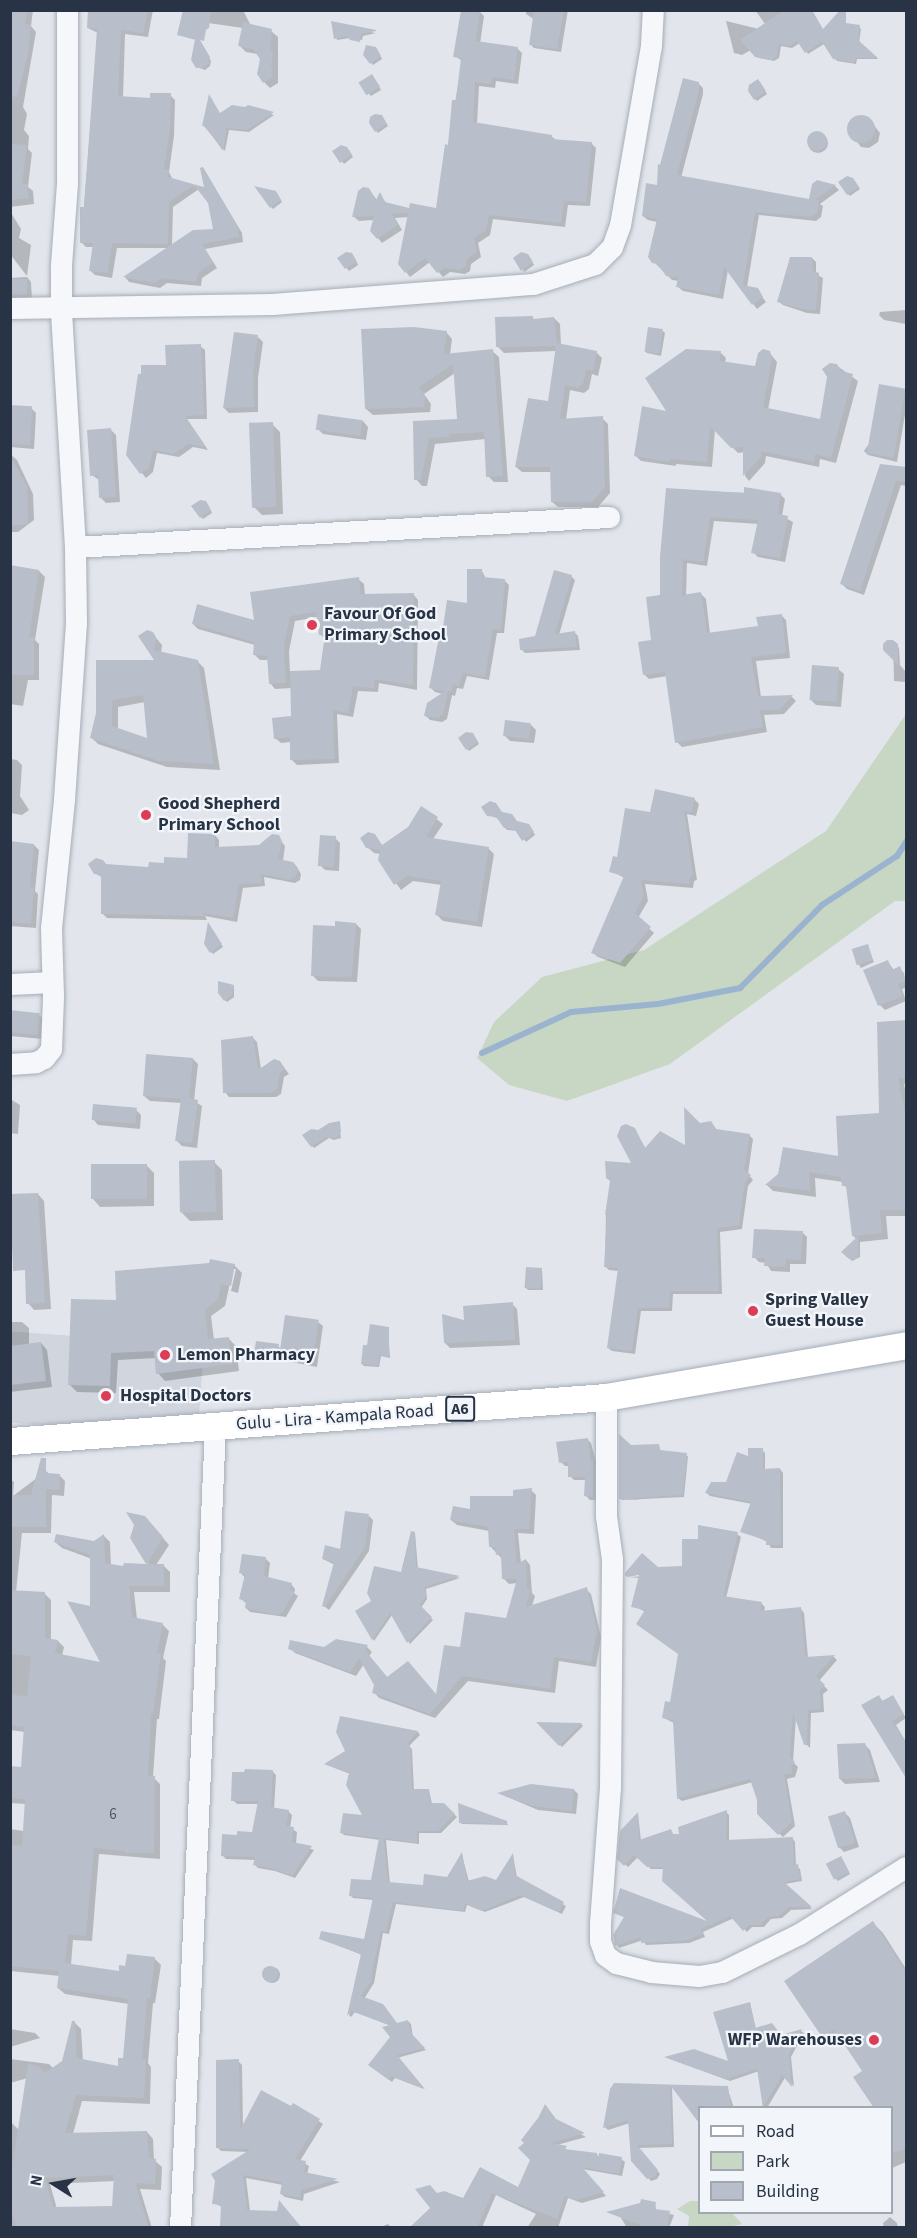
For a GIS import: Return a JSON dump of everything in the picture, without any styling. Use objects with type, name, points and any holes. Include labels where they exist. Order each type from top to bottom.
[{"type":"main road","name":"Gulu - Lira - Kampala Road","points":[[10,1442],[606,1396],[747,1375],[905,1344]]},
{"type":"street","points":[[10,1064],[36,1062],[44,1058],[51,1049],[51,928],[64,799],[76,622],[75,547],[61,265],[67,183],[67,10]]},
{"type":"street","points":[[10,308],[272,304],[533,284],[595,264],[612,248],[620,225],[651,45],[653,10]]},
{"type":"street","points":[[75,547],[609,517]]},
{"type":"street","points":[[10,984],[52,982]]},
{"type":"street","points":[[606,1396],[606,1516],[612,1559],[610,1787],[600,1922],[600,1941],[605,1955],[616,1964],[651,1972],[699,1976],[722,1972],[799,1934],[906,1867]]},
{"type":"street","points":[[180,2228],[215,1427]]},
{"type":"shaded area","name":"Hospital Doctors","points":[[11,1332],[204,1345],[198,1436],[10,1423]]},
{"type":"green space","points":[[906,714],[906,901],[895,901],[670,1064],[567,1101],[509,1085],[477,1058],[494,1022],[542,977],[644,950],[826,831]]},
{"type":"green space","points":[[690,2201],[698,2201],[698,2214],[733,2214],[742,2224],[729,2227],[688,2227],[689,2216],[677,2209]]},
{"type":"building","points":[[10,10],[27,10],[25,24],[31,25],[28,54],[17,97],[10,96]]},
{"type":"building","points":[[88,10],[148,10],[143,33],[121,30],[118,96],[150,98],[150,93],[171,93],[170,130],[164,169],[169,170],[168,177],[204,187],[200,168],[203,167],[238,227],[239,237],[202,244],[213,262],[198,273],[196,282],[162,278],[155,283],[123,277],[193,230],[213,229],[208,203],[194,185],[169,202],[168,244],[112,243],[108,273],[89,271],[93,243],[80,243],[80,207],[84,207],[97,29],[87,28]]},
{"type":"building","points":[[183,10],[211,10],[209,28],[206,30],[204,41],[200,40],[210,57],[209,64],[202,68],[196,68],[191,60],[195,39],[177,35]]},
{"type":"building","points":[[461,10],[480,10],[476,41],[518,47],[514,80],[492,77],[491,84],[475,82],[473,122],[552,135],[551,139],[592,142],[586,202],[564,201],[561,223],[489,215],[486,230],[474,238],[477,252],[467,259],[466,266],[460,270],[445,268],[437,273],[425,258],[405,273],[398,264],[408,213],[392,214],[398,225],[377,239],[370,231],[374,216],[352,217],[358,191],[363,187],[369,188],[376,200],[380,192],[385,202],[409,208],[410,203],[436,208],[445,144],[448,145],[452,100],[456,100],[461,58],[453,57]]},
{"type":"building","points":[[534,10],[564,10],[557,49],[529,45]]},
{"type":"building","points":[[784,10],[812,10],[823,29],[840,10],[846,10],[846,23],[860,25],[858,40],[878,58],[856,58],[854,63],[833,59],[822,42],[805,53],[797,41],[790,46],[779,44],[777,56],[772,60],[755,57],[740,40]]},
{"type":"building","points":[[331,21],[376,31],[361,34],[360,42],[350,40],[347,36],[334,39]]},
{"type":"building","points":[[243,22],[272,29],[270,48],[273,53],[272,77],[263,83],[257,74],[260,59],[253,49],[238,46]]},
{"type":"building","points":[[366,45],[376,47],[381,56],[370,64],[363,55]]},
{"type":"building","points":[[372,74],[380,87],[366,95],[358,82]]},
{"type":"building","points":[[683,78],[699,82],[699,89],[677,175],[809,199],[812,184],[817,180],[836,185],[815,200],[819,200],[817,213],[811,217],[755,212],[743,285],[758,288],[763,297],[752,305],[724,267],[719,295],[676,287],[678,278],[666,276],[658,264],[652,263],[648,257],[657,219],[642,216],[646,183],[657,185],[658,164],[660,165]]},
{"type":"building","points":[[758,79],[766,91],[754,100],[748,91],[749,85]]},
{"type":"building","points":[[209,94],[220,113],[232,105],[245,107],[248,105],[274,112],[247,130],[227,128],[223,151],[205,126],[202,126]]},
{"type":"building","points":[[375,114],[382,115],[387,124],[375,132],[369,123],[370,117]]},
{"type":"building","points":[[861,115],[871,119],[875,129],[871,139],[861,143],[851,139],[847,129],[851,119]]},
{"type":"building","points":[[817,131],[824,134],[827,141],[824,148],[817,151],[810,148],[807,141],[810,134]]},
{"type":"building","points":[[10,144],[27,145],[22,184],[27,184],[29,198],[10,200]]},
{"type":"building","points":[[341,145],[347,147],[352,155],[340,163],[332,151]]},
{"type":"building","points":[[847,176],[853,178],[859,187],[847,195],[838,182]]},
{"type":"building","points":[[254,186],[276,191],[281,200],[270,208]]},
{"type":"building","points":[[346,252],[352,253],[357,262],[345,269],[337,258]]},
{"type":"building","points":[[521,252],[528,254],[533,262],[521,271],[513,258]]},
{"type":"building","points":[[790,257],[812,257],[813,271],[819,273],[816,310],[802,309],[777,302]]},
{"type":"building","points":[[10,279],[27,279],[27,295],[10,295]]},
{"type":"building","points":[[533,316],[533,319],[554,317],[557,343],[597,351],[593,371],[586,369],[583,384],[578,388],[565,385],[560,419],[603,416],[605,487],[592,502],[551,502],[550,467],[515,467],[528,398],[548,401],[556,346],[496,347],[495,317]]},
{"type":"building","points":[[414,327],[447,331],[444,354],[493,349],[503,476],[486,477],[484,432],[449,434],[449,437],[429,438],[421,480],[414,480],[413,421],[457,419],[453,364],[419,387],[425,396],[424,407],[365,409],[361,329]]},
{"type":"building","points":[[648,327],[663,329],[659,354],[645,352]]},
{"type":"building","points":[[234,332],[258,335],[253,372],[254,407],[223,408]]},
{"type":"building","points":[[201,344],[204,415],[185,416],[206,447],[188,444],[174,454],[153,450],[149,468],[140,474],[126,455],[141,365],[166,365],[165,345]]},
{"type":"building","points":[[686,349],[721,351],[720,361],[755,366],[758,353],[763,349],[770,351],[772,358],[763,407],[820,419],[827,377],[822,369],[830,363],[837,364],[841,371],[853,374],[831,458],[815,454],[814,462],[761,451],[761,457],[743,476],[743,447],[731,448],[710,426],[707,462],[671,459],[670,462],[634,456],[642,406],[666,411],[645,378]]},
{"type":"building","points":[[879,384],[906,389],[893,458],[867,453]]},
{"type":"building","points":[[10,405],[32,406],[30,445],[10,444]]},
{"type":"building","points":[[318,414],[363,420],[360,436],[316,430]]},
{"type":"building","points":[[273,422],[276,507],[252,508],[249,423]]},
{"type":"building","points":[[111,428],[116,497],[99,498],[98,475],[90,476],[87,430]]},
{"type":"building","points":[[10,456],[27,486],[28,525],[10,525]]},
{"type":"building","points":[[880,464],[906,467],[906,482],[896,481],[860,591],[840,584]]},
{"type":"building","points":[[744,487],[781,493],[778,514],[788,516],[780,558],[751,553],[758,520],[710,517],[703,562],[683,559],[682,595],[701,592],[707,633],[758,626],[756,617],[782,614],[786,653],[751,657],[758,696],[793,695],[779,710],[760,710],[763,727],[675,743],[665,672],[643,675],[638,642],[651,640],[646,597],[660,595],[660,557],[666,488],[744,493]]},
{"type":"building","points":[[200,500],[206,501],[211,510],[200,518],[191,506]]},
{"type":"building","points":[[10,565],[39,570],[29,637],[34,637],[34,675],[10,675]]},
{"type":"building","points":[[467,569],[482,569],[482,577],[505,579],[501,630],[493,629],[485,677],[463,673],[459,686],[453,684],[451,692],[448,691],[443,714],[438,718],[424,716],[427,703],[445,691],[429,688],[447,600],[467,603]]},
{"type":"building","points":[[554,570],[572,575],[555,634],[575,631],[577,647],[520,650],[519,639],[535,636]]},
{"type":"building","points":[[359,577],[361,594],[414,593],[413,685],[374,679],[374,688],[353,686],[348,713],[333,710],[334,759],[290,760],[290,737],[274,739],[272,718],[291,716],[290,671],[320,670],[325,634],[319,635],[316,612],[290,616],[284,645],[286,683],[269,684],[267,656],[253,655],[254,642],[192,624],[197,604],[254,620],[250,592]]},
{"type":"building","points":[[147,630],[153,632],[156,637],[154,650],[198,660],[214,764],[159,761],[90,738],[96,713],[96,660],[154,660],[138,636]],"holes":[[[143,695],[147,738],[112,726],[112,700]]]},
{"type":"building","points":[[887,640],[893,640],[898,644],[898,665],[883,650],[883,644]]},
{"type":"building","points":[[812,665],[839,667],[836,702],[810,700]]},
{"type":"building","points":[[505,720],[531,723],[529,739],[503,736]]},
{"type":"building","points":[[466,732],[473,733],[478,742],[466,750],[458,738]]},
{"type":"building","points":[[655,789],[695,798],[691,813],[684,811],[693,876],[690,877],[689,884],[641,880],[644,896],[635,913],[651,927],[620,963],[591,953],[624,876],[609,872],[613,856],[617,857],[625,808],[650,812]]},
{"type":"building","points":[[490,801],[496,803],[502,812],[512,814],[517,821],[529,824],[534,832],[522,841],[515,830],[504,828],[496,817],[487,816],[481,807]]},
{"type":"building","points":[[421,806],[438,817],[426,837],[489,847],[477,922],[435,915],[441,881],[407,876],[394,885],[378,860],[380,850],[366,848],[360,838],[368,832],[375,834],[382,845],[408,827]]},
{"type":"building","points":[[188,833],[215,834],[215,847],[259,845],[272,834],[279,835],[282,841],[278,859],[293,862],[298,868],[296,876],[290,880],[261,874],[261,883],[239,884],[233,918],[203,913],[205,916],[101,914],[101,875],[94,874],[88,864],[96,858],[103,860],[106,864],[148,867],[149,862],[164,863],[164,857],[187,858]]},
{"type":"building","points":[[320,835],[336,836],[334,867],[318,866]]},
{"type":"building","points":[[10,841],[34,844],[30,887],[34,888],[31,924],[10,922]]},
{"type":"building","points":[[335,921],[356,923],[352,977],[311,976],[313,925],[335,926]]},
{"type":"building","points":[[208,922],[222,944],[210,953],[204,944]]},
{"type":"building","points":[[868,944],[873,960],[857,965],[852,949]]},
{"type":"building","points":[[888,960],[892,970],[900,966],[906,981],[898,984],[903,996],[878,1006],[863,970]]},
{"type":"building","points":[[218,981],[234,985],[232,995],[224,1001],[218,993]]},
{"type":"building","points":[[10,1010],[40,1013],[38,1035],[10,1032]]},
{"type":"building","points":[[906,1020],[906,1078],[898,1078],[906,1117],[906,1210],[880,1210],[882,1233],[852,1236],[846,1186],[842,1186],[841,1177],[809,1172],[810,1191],[765,1185],[778,1174],[783,1147],[838,1156],[836,1116],[879,1113],[877,1022]]},
{"type":"building","points":[[253,1036],[258,1070],[274,1059],[280,1061],[285,1069],[280,1073],[277,1089],[271,1093],[223,1093],[221,1040]]},
{"type":"building","points":[[146,1054],[193,1058],[189,1098],[198,1100],[192,1143],[175,1141],[181,1099],[143,1096]]},
{"type":"building","points":[[93,1104],[137,1108],[135,1124],[92,1120]]},
{"type":"building","points":[[684,1107],[700,1123],[711,1121],[716,1129],[750,1134],[744,1170],[751,1175],[745,1182],[739,1225],[717,1228],[719,1291],[670,1291],[669,1308],[638,1308],[632,1351],[607,1348],[618,1268],[604,1267],[607,1215],[605,1215],[610,1181],[606,1178],[605,1161],[631,1163],[617,1136],[621,1126],[626,1124],[635,1128],[645,1148],[660,1131],[685,1145]]},
{"type":"building","points":[[340,1121],[341,1132],[336,1138],[326,1137],[311,1147],[302,1135],[311,1129],[318,1130],[329,1123]]},
{"type":"building","points":[[215,1160],[216,1212],[180,1213],[179,1161]]},
{"type":"building","points":[[91,1164],[147,1164],[147,1199],[91,1199]]},
{"type":"building","points":[[38,1193],[45,1303],[26,1304],[25,1270],[13,1271],[10,1194]]},
{"type":"building","points":[[754,1229],[803,1231],[801,1260],[786,1259],[785,1267],[764,1266],[765,1258],[752,1258]]},
{"type":"building","points":[[858,1236],[859,1255],[855,1259],[849,1259],[841,1252]]},
{"type":"building","points":[[210,1259],[235,1264],[231,1286],[221,1284],[218,1299],[205,1309],[208,1339],[229,1337],[232,1364],[156,1374],[154,1351],[111,1353],[110,1386],[68,1385],[71,1299],[116,1300],[115,1271],[209,1263]]},
{"type":"building","points":[[526,1267],[542,1268],[540,1289],[525,1288]]},
{"type":"building","points":[[513,1302],[515,1340],[444,1343],[442,1314],[464,1320],[463,1306]]},
{"type":"building","points":[[285,1315],[319,1320],[313,1361],[279,1357]]},
{"type":"building","points":[[370,1324],[389,1327],[389,1357],[379,1355],[378,1366],[361,1364],[363,1345],[367,1345]]},
{"type":"building","points":[[256,1341],[279,1344],[275,1359],[253,1361]]},
{"type":"building","points":[[41,1342],[46,1381],[10,1385],[10,1346]]},
{"type":"building","points":[[619,1434],[631,1445],[659,1444],[660,1450],[687,1453],[683,1495],[636,1498],[639,1500],[619,1499]]},
{"type":"building","points":[[588,1438],[591,1462],[593,1460],[593,1497],[584,1496],[585,1477],[568,1477],[568,1462],[559,1463],[556,1442]]},
{"type":"building","points":[[748,1448],[763,1448],[763,1469],[780,1468],[781,1545],[766,1545],[766,1540],[740,1532],[751,1502],[705,1493],[711,1482],[726,1482],[737,1452],[748,1456]]},
{"type":"building","points":[[41,1458],[46,1458],[46,1473],[60,1474],[59,1490],[46,1489],[46,1527],[10,1527],[10,1495],[31,1495]]},
{"type":"building","points":[[532,1488],[529,1529],[514,1529],[517,1564],[526,1559],[527,1589],[530,1590],[526,1607],[587,1587],[597,1631],[591,1662],[554,1657],[550,1689],[462,1676],[430,1714],[372,1693],[374,1685],[359,1658],[350,1672],[288,1649],[290,1640],[324,1647],[336,1639],[368,1645],[365,1650],[387,1677],[408,1661],[436,1694],[444,1645],[460,1647],[465,1612],[506,1618],[517,1579],[502,1579],[501,1554],[496,1555],[495,1547],[489,1547],[488,1527],[450,1520],[453,1506],[470,1509],[470,1496],[513,1496],[513,1490]]},
{"type":"building","points":[[345,1511],[369,1514],[365,1547],[325,1607],[322,1606],[334,1562],[322,1559],[325,1545],[340,1549]]},
{"type":"building","points":[[126,1512],[145,1516],[163,1537],[147,1564],[164,1564],[164,1586],[129,1586],[132,1617],[163,1623],[157,1653],[161,1653],[153,1714],[151,1714],[148,1776],[155,1776],[154,1853],[125,1853],[125,1851],[94,1848],[86,1936],[68,1934],[65,1963],[119,1971],[119,1965],[125,1966],[127,1954],[155,1957],[150,1998],[147,1998],[142,2059],[146,2059],[144,2098],[76,2095],[65,2133],[147,2131],[149,2157],[156,2159],[155,2184],[135,2183],[149,2228],[16,2228],[10,2205],[10,2182],[28,2064],[38,2066],[45,2073],[62,2061],[72,2021],[75,2021],[77,2058],[118,2066],[118,2058],[123,2058],[128,1999],[57,1988],[59,1971],[10,1966],[10,1845],[22,1846],[25,1799],[10,1798],[10,1766],[21,1767],[24,1727],[10,1725],[10,1695],[27,1696],[31,1656],[10,1654],[10,1590],[45,1592],[45,1638],[58,1640],[55,1653],[100,1662],[67,1601],[90,1606],[90,1555],[54,1542],[56,1534],[94,1541],[104,1534],[105,1563],[123,1566],[124,1563],[146,1564],[130,1538],[134,1525]],"holes":[[[114,2175],[112,2206],[53,2207],[45,2178]]]},
{"type":"building","points":[[698,1525],[738,1532],[723,1596],[762,1602],[760,1611],[801,1607],[805,1657],[835,1655],[816,1676],[825,1685],[820,1690],[821,1709],[808,1710],[807,1745],[804,1745],[793,1712],[790,1757],[795,1762],[791,1766],[792,1773],[784,1775],[792,1822],[778,1835],[757,1814],[757,1800],[750,1779],[677,1799],[673,1720],[662,1718],[665,1701],[670,1702],[678,1654],[636,1624],[645,1610],[631,1607],[639,1575],[625,1576],[625,1573],[642,1553],[658,1567],[682,1566],[682,1539],[698,1539]]},
{"type":"building","points":[[411,1531],[415,1532],[416,1567],[460,1576],[424,1587],[426,1596],[420,1605],[432,1617],[407,1643],[390,1613],[372,1640],[355,1611],[371,1601],[367,1593],[374,1566],[401,1572]]},
{"type":"building","points":[[242,1554],[266,1557],[264,1576],[292,1583],[290,1590],[295,1591],[282,1613],[276,1615],[245,1608],[246,1601],[239,1599],[245,1574],[239,1573]]},
{"type":"building","points":[[879,1695],[882,1701],[893,1695],[904,1714],[892,1721],[906,1742],[906,1778],[861,1705]]},
{"type":"building","points":[[340,1716],[418,1731],[406,1745],[410,1745],[412,1789],[429,1789],[430,1803],[444,1803],[455,1814],[438,1831],[417,1831],[417,1843],[384,1838],[388,1882],[423,1885],[424,1874],[447,1877],[462,1852],[467,1881],[485,1876],[496,1880],[513,1853],[515,1875],[564,1902],[559,1912],[520,1895],[482,1911],[465,1903],[463,1911],[393,1902],[386,1932],[381,1931],[372,1980],[361,1996],[383,2004],[397,2023],[408,2020],[411,2033],[425,2048],[397,2055],[425,2089],[392,2076],[389,2080],[368,2065],[390,2037],[382,2027],[390,2025],[351,2011],[347,2016],[361,1954],[319,1939],[321,1931],[364,1939],[373,1898],[349,1896],[351,1879],[371,1880],[379,1838],[340,1833],[343,1813],[362,1815],[346,1785],[349,1773],[324,1764],[345,1751],[336,1732]]},
{"type":"building","points":[[536,1722],[582,1723],[559,1746]]},
{"type":"building","points":[[865,1743],[876,1778],[839,1779],[837,1744]]},
{"type":"building","points":[[245,1769],[273,1770],[271,1807],[289,1810],[286,1826],[294,1827],[292,1842],[312,1846],[292,1876],[253,1865],[255,1857],[221,1856],[222,1834],[237,1835],[237,1831],[252,1832],[258,1801],[231,1801],[232,1772],[244,1772]]},
{"type":"building","points":[[531,1784],[574,1789],[572,1811],[533,1806],[497,1793]]},
{"type":"building","points":[[458,1803],[507,1821],[507,1824],[459,1823]]},
{"type":"building","points":[[727,1810],[726,1840],[793,1837],[794,1865],[798,1864],[800,1879],[784,1882],[812,1907],[788,1907],[779,1916],[768,1917],[760,1925],[749,1925],[743,1931],[730,1916],[701,1929],[703,1934],[685,1941],[641,1943],[641,1937],[615,1946],[613,1935],[624,1917],[613,1913],[620,1888],[707,1921],[662,1881],[663,1867],[647,1867],[634,1855],[624,1866],[617,1859],[620,1831],[638,1812],[639,1840],[671,1829],[673,1834],[679,1834],[678,1827]]},
{"type":"building","points":[[845,1811],[855,1842],[838,1848],[828,1817]]},
{"type":"building","points":[[841,1856],[849,1872],[834,1880],[826,1864]]},
{"type":"building","name":"WFP Warehouses","points":[[873,1921],[906,1972],[906,2148],[893,2153],[893,2106],[873,2106],[853,2077],[862,2071],[834,2029],[822,2037],[784,1981]]},
{"type":"building","points":[[267,1966],[273,1966],[278,1974],[276,1980],[267,1982],[262,1977],[262,1971]]},
{"type":"building","points":[[750,2002],[755,2028],[772,2023],[781,2035],[802,2029],[789,2054],[792,2087],[782,2075],[763,2106],[757,2069],[726,2079],[664,2057],[694,2049],[728,2061],[713,2012]]},
{"type":"building","points":[[239,2059],[240,2130],[261,2090],[291,2106],[293,2103],[320,2119],[295,2159],[306,2161],[304,2172],[338,2179],[301,2190],[300,2198],[280,2194],[282,2182],[243,2175],[247,2210],[277,2211],[279,2200],[302,2228],[220,2228],[221,2205],[212,2204],[215,2181],[211,2174],[251,2149],[216,2148],[216,2060]]},
{"type":"building","points":[[614,2083],[728,2086],[731,2106],[698,2106],[698,2122],[670,2085],[672,2144],[637,2145],[658,2170],[654,2177],[647,2179],[631,2161],[628,2120],[603,2128],[610,2089]]},
{"type":"building","points":[[545,2104],[556,2119],[585,2133],[552,2143],[567,2146],[565,2149],[597,2153],[598,2160],[599,2153],[622,2157],[619,2174],[582,2167],[604,2192],[577,2200],[565,2196],[557,2219],[492,2193],[477,2228],[409,2228],[430,2208],[415,2189],[430,2185],[437,2193],[444,2191],[463,2198],[480,2167],[518,2187],[530,2160],[518,2148],[524,2143],[521,2140],[538,2118]]},
{"type":"building","points":[[641,2199],[656,2202],[655,2209],[670,2211],[667,2228],[648,2228],[606,2212],[640,2203]]},
{"type":"waterway","points":[[482,1053],[571,1012],[658,1004],[740,988],[822,905],[897,856],[906,842]]},
{"type":"place","name":"Favour Of God Primary School","points":[[312,625]]},
{"type":"place","name":"Good Shepherd Primary School","points":[[146,815]]},
{"type":"place","name":"Spring Valley Guest House","points":[[753,1311]]},
{"type":"place","name":"Lemon Pharmacy","points":[[165,1355]]},
{"type":"place","name":"Hospital Doctors","points":[[106,1396]]},
{"type":"place","name":"WFP Warehouses","points":[[874,2040]]}]
